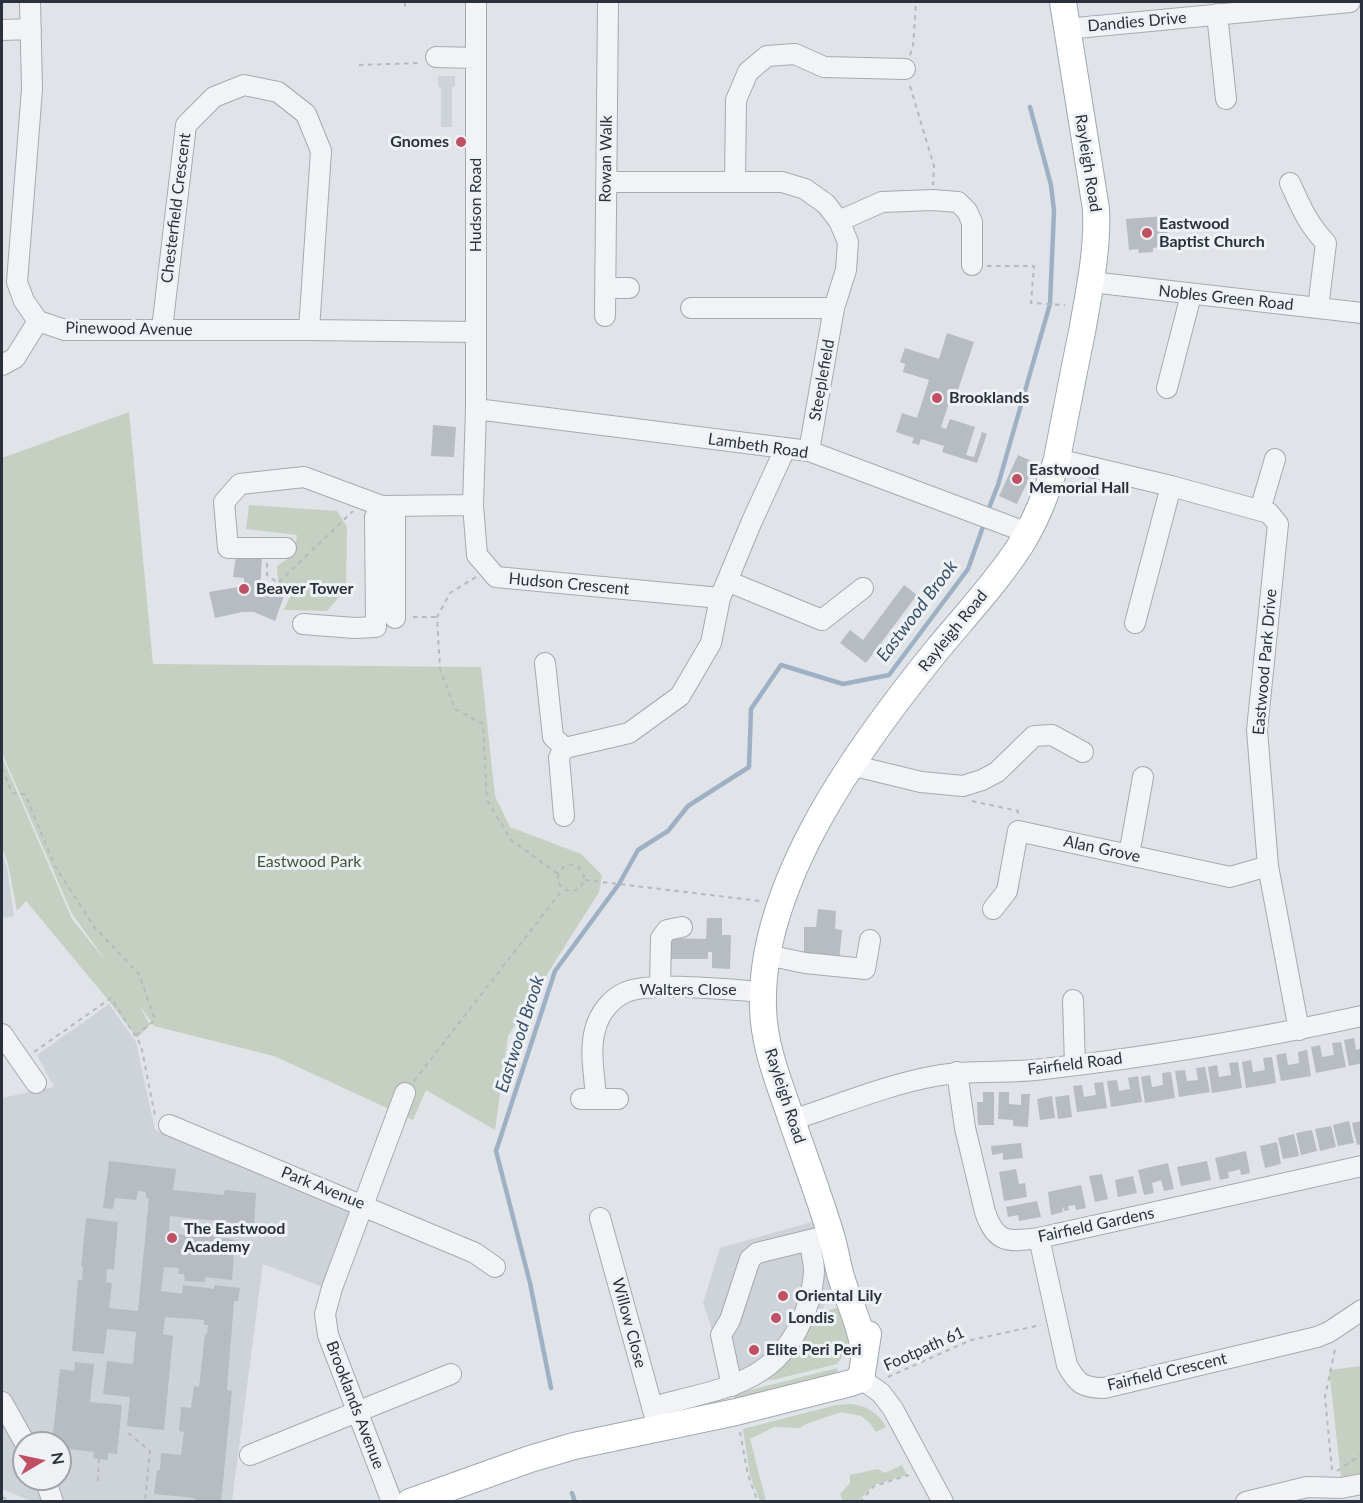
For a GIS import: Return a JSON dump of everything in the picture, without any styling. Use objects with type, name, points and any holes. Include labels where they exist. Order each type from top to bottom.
[{"type":"main road","name":"Rayleigh Road","points":[[867,1383],[860,1329],[823,1236],[792,1120],[768,1052],[764,1027],[763,992],[767,955],[781,904],[801,855],[851,765],[894,703],[1014,556],[1043,504],[1057,459],[1096,254],[1096,209],[1063,2]]},
{"type":"main road","points":[[410,1502],[656,1418],[867,1383]]},
{"type":"street","points":[[2,365],[15,358],[38,321],[24,301],[17,282],[32,89],[30,2]]},
{"type":"street","name":"Hudson Road","points":[[476,2],[476,409]]},
{"type":"street","name":"Rowan Walk","points":[[605,316],[608,2]]},
{"type":"street","name":"Dandies Drive","points":[[1066,29],[1350,2]]},
{"type":"street","points":[[1217,14],[1226,99]]},
{"type":"street","points":[[2,30],[31,29]]},
{"type":"street","points":[[735,182],[735,100],[747,72],[767,56],[795,54],[824,67],[905,69]]},
{"type":"street","points":[[436,57],[476,57]]},
{"type":"street","name":"Chesterfield Crescent","points":[[162,329],[186,125],[214,97],[244,85],[278,92],[306,114],[321,151],[309,330]]},
{"type":"street","name":"Steeplefield","points":[[606,182],[782,182],[805,189],[826,204],[839,221],[848,242],[846,270],[834,308],[809,451]]},
{"type":"street","points":[[1290,183],[1305,217],[1326,243],[1318,308]]},
{"type":"street","points":[[839,221],[882,202],[933,200],[958,202],[967,211],[972,222],[972,265]]},
{"type":"street","name":"Nobles Green Road","points":[[1091,282],[1362,313]]},
{"type":"street","points":[[605,288],[629,288]]},
{"type":"street","points":[[1167,388],[1191,295]]},
{"type":"street","points":[[704,314],[834,308]]},
{"type":"street","name":"Pinewood Avenue","points":[[38,321],[65,330],[476,332]]},
{"type":"street","name":"Lambeth Road","points":[[476,409],[809,451],[1028,533]]},
{"type":"street","name":"Hudson Crescent","points":[[476,409],[473,506],[477,555],[496,577],[724,590],[822,620],[862,588]]},
{"type":"street","points":[[564,816],[560,758],[565,748],[629,732],[680,696],[711,643],[724,590],[785,449]]},
{"type":"street","points":[[1057,459],[1260,510],[1275,459]]},
{"type":"street","points":[[277,548],[228,548],[224,502],[240,484],[304,477],[381,504],[473,506]]},
{"type":"street","points":[[1135,623],[1171,486]]},
{"type":"street","points":[[381,504],[395,618]]},
{"type":"street","points":[[303,624],[354,628],[376,627],[375,517],[381,504]]},
{"type":"street","name":"Eastwood Park Drive","points":[[1260,510],[1269,513],[1278,524],[1257,730],[1268,866],[1299,1030]]},
{"type":"street","points":[[544,663],[553,736],[565,748]]},
{"type":"street","points":[[851,765],[921,782],[963,786],[997,772],[1034,736],[1041,734],[1053,735],[1083,752]]},
{"type":"street","points":[[1129,855],[1143,777]]},
{"type":"street","name":"Alan Grove","points":[[993,909],[1008,891],[1018,831],[1230,877],[1268,866]]},
{"type":"street","points":[[660,987],[661,938],[667,930],[682,927]]},
{"type":"street","points":[[767,955],[805,963],[865,969],[870,940]]},
{"type":"street","name":"Walters Close","points":[[618,1099],[589,1099],[594,1036],[599,1018],[610,1002],[619,995],[634,989],[660,987],[763,992]]},
{"type":"street","points":[[1073,1000],[1075,1065]]},
{"type":"street","name":"Fairfield Road","points":[[792,1120],[913,1081],[957,1072],[1013,1072],[1075,1065],[1208,1046],[1362,1017]]},
{"type":"street","points":[[2,1034],[36,1083]]},
{"type":"street","name":"Fairfield Gardens","points":[[957,1072],[964,1128],[990,1226],[1005,1240],[1039,1238],[1362,1166]]},
{"type":"street","name":"Brooklands Avenue","points":[[392,1502],[328,1335],[325,1319],[328,1300],[405,1093]]},
{"type":"street","name":"Park Avenue","points":[[169,1125],[363,1204],[475,1253],[495,1267]]},
{"type":"street","name":"Willow Close","points":[[600,1218],[656,1418]]},
{"type":"street","points":[[732,1386],[721,1335],[730,1320],[750,1259],[757,1253],[823,1236]]},
{"type":"street","points":[[656,1418],[732,1386],[768,1367],[797,1331],[807,1308],[814,1270],[811,1249],[823,1236]]},
{"type":"street","name":"Fairfield Crescent","points":[[1039,1238],[1067,1365],[1083,1386],[1104,1388],[1317,1337],[1329,1332],[1362,1310]]},
{"type":"street","points":[[250,1455],[450,1374]]},
{"type":"street","points":[[867,1383],[887,1401],[899,1418],[943,1502]]},
{"type":"street","points":[[2,1402],[18,1431]]},
{"type":"street","points":[[1246,1502],[1307,1487],[1341,1488],[1362,1484]]},
{"type":"path","points":[[405,2],[405,7]]},
{"type":"path","points":[[916,2],[913,47],[905,69],[933,165],[933,200]]},
{"type":"path","points":[[972,265],[1034,266],[1031,303],[1058,304]]},
{"type":"path","points":[[277,548],[267,575],[278,583],[381,504]]},
{"type":"path","points":[[489,569],[450,593],[437,617],[440,669],[455,709],[483,724],[487,800],[511,840],[558,874]]},
{"type":"path","points":[[2,768],[12,793],[25,794],[55,866],[95,928],[139,974],[155,1020],[135,1036]]},
{"type":"path","points":[[572,864],[580,868],[585,880],[577,891],[568,891],[563,889],[558,874],[563,867],[572,864]]},
{"type":"path","points":[[585,880],[781,904]]},
{"type":"path","points":[[405,1093],[563,889]]},
{"type":"path","points":[[22,1061],[111,998],[141,1045],[156,1119],[169,1125]]},
{"type":"path","name":"Footpath 61","points":[[867,1383],[971,1340],[1056,1322]]},
{"type":"path","points":[[1329,1332],[1335,1349],[1325,1397],[1332,1474]]},
{"type":"path","points":[[739,1427],[748,1475],[758,1502]]},
{"type":"path","points":[[128,1433],[150,1450],[145,1502]]},
{"type":"path","points":[[98,1481],[99,1459]]},
{"type":"path","points":[[860,1502],[874,1486],[909,1475]]},
{"type":"path","points":[[2,1497],[12,1502]]},
{"type":"shaded area","points":[[438,76],[455,76],[455,86],[452,87],[452,127],[441,127],[441,87],[438,87]]},
{"type":"shaded area","points":[[2,854],[7,867],[14,916],[2,918]]},
{"type":"shaded area","name":"The Eastwood Academy","points":[[109,1004],[136,1042],[155,1130],[352,1212],[323,1287],[263,1264],[232,1501],[31,1501],[2,1489],[2,1098],[54,1087],[37,1055]]},
{"type":"shaded area","points":[[815,1221],[834,1277],[813,1338],[778,1377],[733,1391],[703,1303],[720,1248]]},
{"type":"green space","name":"Eastwood Park","points":[[129,412],[153,664],[481,667],[495,796],[510,827],[581,854],[602,875],[599,892],[508,1036],[495,1130],[426,1090],[413,1120],[274,1056],[154,1026],[139,1005],[150,1025],[137,1038],[26,901],[17,911],[8,864],[2,848],[2,757],[72,919],[109,965],[72,914],[2,753],[2,458]]},
{"type":"green space","points":[[249,505],[337,511],[347,527],[346,589],[327,611],[284,610],[291,595],[279,591],[277,566],[294,554],[297,535],[246,529]]},
{"type":"green space","points":[[841,1307],[849,1338],[845,1353],[837,1364],[769,1381],[796,1352],[816,1313]]},
{"type":"green space","points":[[1361,1366],[1361,1474],[1341,1477],[1329,1370]]},
{"type":"green space","points":[[837,1368],[838,1373],[833,1376],[736,1401],[734,1394]]},
{"type":"green space","points":[[850,1404],[871,1411],[886,1427],[876,1432],[861,1416],[841,1412],[800,1428],[774,1427],[750,1439],[766,1501],[760,1501],[750,1475],[743,1429],[836,1405]]},
{"type":"green space","points":[[902,1465],[907,1475],[874,1485],[858,1501],[843,1501],[840,1494],[850,1483],[850,1475],[878,1469],[885,1473]]},
{"type":"building","name":"Eastwood Baptist Church","points":[[1166,216],[1168,246],[1153,248],[1153,252],[1139,253],[1138,249],[1129,250],[1126,219]]},
{"type":"building","name":"Brooklands","points":[[947,333],[974,342],[955,399],[951,397],[941,427],[946,429],[950,419],[975,427],[966,455],[974,457],[982,432],[987,434],[977,463],[942,452],[944,446],[921,439],[919,445],[912,443],[914,438],[896,432],[902,413],[917,418],[929,380],[903,372],[905,364],[900,362],[905,348],[939,359]]},
{"type":"building","points":[[433,425],[456,427],[454,457],[431,456]]},
{"type":"building","name":"Eastwood Memorial Hall","points":[[1018,455],[1036,463],[1017,504],[999,496]]},
{"type":"building","name":"Beaver Tower","points":[[236,556],[262,557],[260,587],[284,596],[275,621],[254,612],[242,612],[215,618],[209,592],[244,586],[244,578],[233,577]]},
{"type":"building","points":[[904,585],[917,595],[866,663],[840,643],[850,630],[863,640]]},
{"type":"building","points":[[818,909],[836,911],[835,929],[842,930],[839,963],[804,961],[804,927],[816,927]]},
{"type":"building","points":[[707,918],[722,918],[722,935],[731,935],[730,969],[712,968],[712,952],[708,952],[708,959],[663,959],[664,938],[706,939]]},
{"type":"building","points":[[1354,1038],[1356,1050],[1362,1048],[1362,1063],[1349,1066],[1344,1040]]},
{"type":"building","points":[[1341,1042],[1346,1067],[1316,1073],[1311,1047],[1320,1045],[1322,1057],[1334,1055],[1332,1043]]},
{"type":"building","points":[[1307,1050],[1311,1076],[1281,1081],[1276,1055],[1286,1053],[1288,1065],[1299,1063],[1298,1052]]},
{"type":"building","points":[[1272,1057],[1276,1083],[1246,1088],[1242,1062],[1251,1060],[1253,1072],[1265,1070],[1263,1058]]},
{"type":"building","points":[[1238,1062],[1242,1088],[1212,1093],[1208,1067],[1217,1065],[1219,1077],[1231,1075],[1229,1063]]},
{"type":"building","points":[[1205,1067],[1210,1092],[1179,1097],[1175,1071],[1185,1070],[1187,1081],[1198,1080],[1196,1068]]},
{"type":"building","points":[[1171,1072],[1175,1098],[1145,1103],[1141,1077],[1150,1075],[1152,1087],[1163,1085],[1162,1073]]},
{"type":"building","points":[[1138,1076],[1142,1102],[1111,1107],[1107,1081],[1117,1080],[1119,1091],[1130,1089],[1128,1078]]},
{"type":"building","points":[[1103,1082],[1107,1108],[1077,1112],[1073,1086],[1082,1085],[1084,1097],[1096,1095],[1094,1083]]},
{"type":"building","points":[[983,1092],[994,1092],[994,1125],[978,1125],[977,1102],[983,1102]]},
{"type":"building","points":[[999,1092],[1009,1092],[1009,1104],[1021,1105],[1021,1094],[1030,1094],[1028,1127],[1013,1126],[1013,1120],[998,1119]]},
{"type":"building","points":[[1069,1095],[1072,1117],[1058,1119],[1055,1097]]},
{"type":"building","points":[[1052,1096],[1055,1118],[1040,1120],[1037,1099]]},
{"type":"building","points":[[1349,1121],[1354,1143],[1338,1146],[1333,1125]]},
{"type":"building","points":[[1362,1121],[1362,1144],[1357,1145],[1352,1123]]},
{"type":"building","points":[[1331,1126],[1336,1147],[1320,1151],[1315,1129]]},
{"type":"building","points":[[1312,1130],[1317,1151],[1301,1155],[1296,1133]]},
{"type":"building","points":[[1294,1134],[1299,1156],[1283,1159],[1278,1138]]},
{"type":"building","points":[[1277,1142],[1281,1164],[1265,1168],[1260,1146]]},
{"type":"building","points":[[1021,1143],[1023,1158],[1003,1160],[1003,1153],[992,1155],[991,1146]]},
{"type":"building","points":[[1246,1151],[1250,1173],[1241,1175],[1240,1169],[1228,1172],[1229,1178],[1220,1180],[1215,1158]]},
{"type":"building","points":[[109,1161],[176,1169],[173,1190],[224,1195],[225,1190],[256,1193],[254,1225],[170,1216],[169,1233],[185,1235],[190,1227],[216,1232],[216,1237],[235,1240],[232,1280],[205,1277],[205,1282],[185,1281],[184,1274],[178,1274],[179,1268],[164,1267],[161,1291],[182,1294],[183,1285],[214,1289],[214,1285],[240,1288],[238,1301],[234,1301],[227,1390],[232,1391],[221,1502],[195,1502],[195,1498],[154,1494],[157,1470],[160,1470],[161,1453],[181,1455],[184,1432],[179,1431],[181,1407],[191,1408],[194,1386],[199,1387],[208,1325],[204,1325],[204,1320],[165,1317],[163,1334],[173,1336],[164,1430],[127,1426],[130,1397],[103,1394],[107,1361],[133,1364],[136,1332],[107,1329],[104,1354],[72,1351],[78,1280],[82,1280],[83,1267],[81,1267],[86,1218],[118,1222],[114,1270],[107,1269],[106,1282],[112,1283],[109,1308],[138,1311],[149,1198],[146,1198],[146,1192],[138,1191],[136,1200],[115,1198],[113,1209],[103,1208]]},
{"type":"building","points":[[1207,1161],[1211,1180],[1181,1186],[1177,1167]]},
{"type":"building","points":[[1168,1163],[1174,1189],[1164,1191],[1161,1180],[1152,1183],[1154,1193],[1144,1195],[1138,1170]]},
{"type":"building","points":[[1016,1169],[1019,1184],[1025,1183],[1027,1197],[1004,1201],[999,1172]]},
{"type":"building","points":[[1102,1174],[1108,1199],[1095,1202],[1089,1176]]},
{"type":"building","points":[[1133,1176],[1137,1193],[1118,1197],[1115,1180]]},
{"type":"building","points":[[1081,1185],[1086,1208],[1076,1210],[1075,1205],[1068,1206],[1069,1210],[1064,1211],[1063,1207],[1063,1212],[1051,1215],[1048,1192]]},
{"type":"building","points":[[1037,1201],[1041,1217],[1019,1221],[1018,1215],[1008,1217],[1006,1207]]},
{"type":"building","points":[[75,1362],[94,1364],[90,1402],[122,1405],[117,1454],[108,1453],[108,1460],[93,1458],[94,1452],[72,1449],[72,1431],[53,1431],[60,1369],[74,1371]]},
{"type":"waterway","name":"Eastwood Brook","points":[[987,513],[998,485],[1050,304],[1054,211],[1051,185],[1030,107]]},
{"type":"waterway","name":"Eastwood Brook","points":[[551,1388],[530,1283],[496,1151],[555,971],[619,884],[638,850],[668,831],[688,806],[749,767],[751,709],[781,665],[843,684],[889,675],[968,569],[985,521]]},
{"type":"waterway","name":"Eastwood Brook","points":[[572,1493],[575,1502]]},
{"type":"place","name":"Gnomes","points":[[461,142]]},
{"type":"place","name":"Eastwood Baptist Church","points":[[1147,233]]},
{"type":"place","name":"Brooklands","points":[[937,398]]},
{"type":"place","name":"Eastwood Memorial Hall","points":[[1017,479]]},
{"type":"place","name":"Beaver Tower","points":[[244,589]]},
{"type":"place","name":"The Eastwood Academy","points":[[172,1238]]},
{"type":"place","name":"Oriental Lily","points":[[783,1296]]},
{"type":"place","name":"Londis","points":[[776,1318]]},
{"type":"place","name":"Elite Peri Peri","points":[[754,1350]]}]
